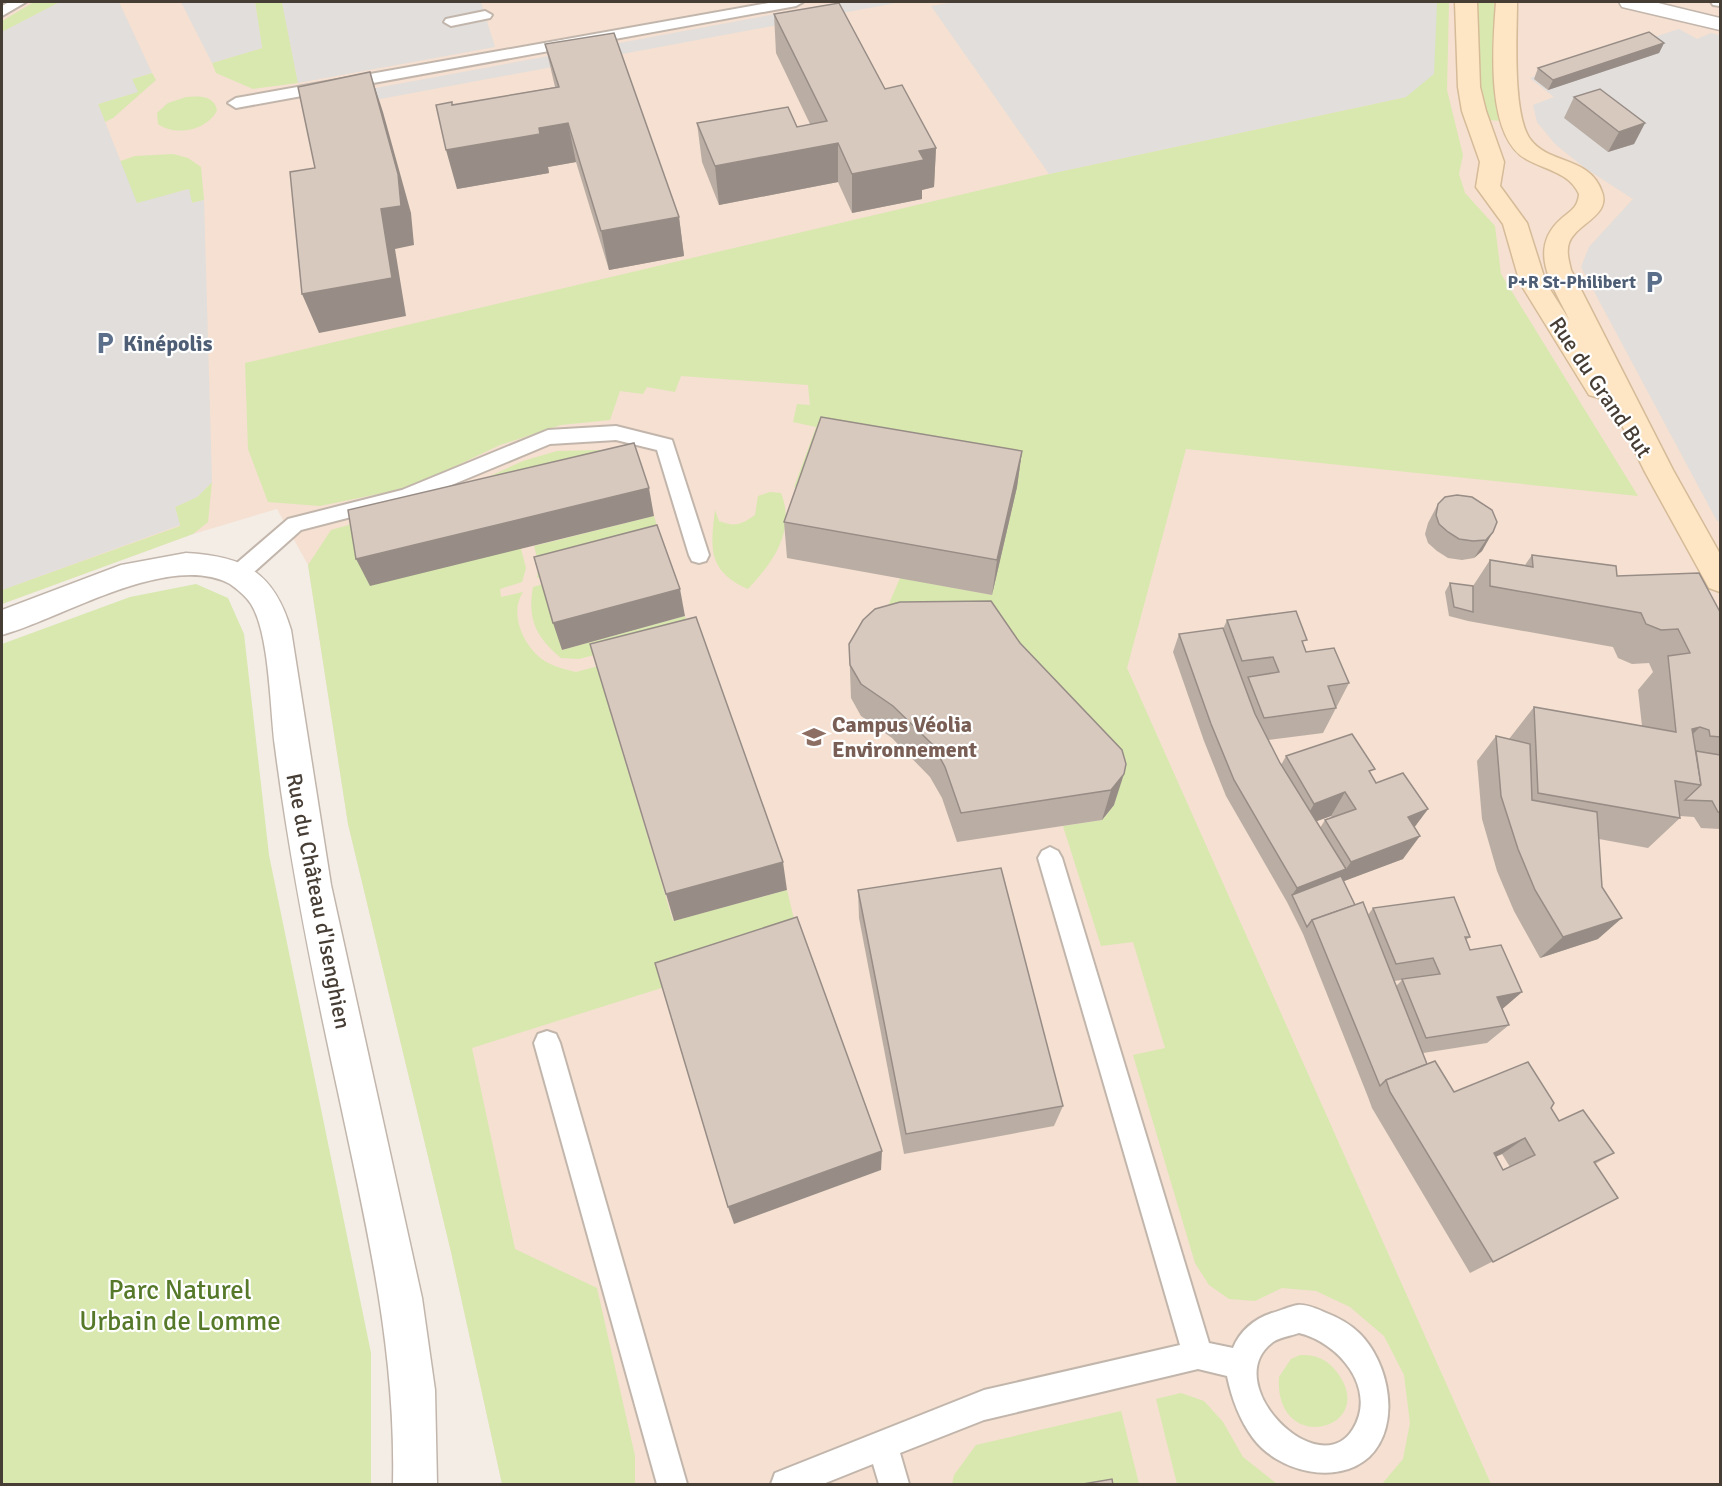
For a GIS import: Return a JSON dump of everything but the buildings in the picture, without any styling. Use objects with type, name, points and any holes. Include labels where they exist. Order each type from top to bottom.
[{"type":"main road","name":"Rue du Grand But","points":[[1466,2],[1469,87],[1477,120],[1490,152],[1491,171],[1488,187],[1517,226],[1525,263],[1547,307],[1584,368],[1659,472],[1717,566]]},
{"type":"main road","name":"Rue du Grand But","points":[[1506,2],[1507,73],[1515,132],[1528,151],[1576,174],[1588,187],[1590,205],[1557,238],[1554,250],[1556,264],[1659,472]]},
{"type":"main road","name":"Rue du Grand But","points":[[1491,171],[1498,165],[1515,159],[1549,162]]},
{"type":"main road","points":[[1500,204],[1519,215],[1541,221],[1563,221],[1580,215]]},
{"type":"street","points":[[1630,2],[1720,24]]},
{"type":"street","name":"Rue du Château d'Isenghien","points":[[2,623],[137,572],[160,566],[205,563],[238,574],[263,597],[275,631],[302,828],[323,936],[405,1306],[416,1392],[415,1485]]},
{"type":"lane","points":[[2,12],[19,2]]},
{"type":"lane","points":[[236,104],[796,2]]},
{"type":"lane","points":[[451,22],[485,15]]},
{"type":"lane","points":[[238,574],[295,524],[405,496],[548,437],[616,433],[665,445],[699,555]]},
{"type":"lane","points":[[1050,858],[1198,1355]]},
{"type":"lane","points":[[547,1043],[672,1485]]},
{"type":"lane","points":[[1299,1319],[1319,1323],[1339,1334],[1355,1350],[1367,1370],[1374,1392],[1374,1415],[1368,1436],[1355,1452],[1338,1461],[1317,1464],[1296,1460],[1276,1448],[1259,1431],[1241,1387],[1243,1365],[1250,1346],[1263,1331],[1279,1321],[1299,1319]]},
{"type":"lane","points":[[786,1485],[984,1405],[1198,1355],[1243,1365]]},
{"type":"lane","points":[[884,1445],[894,1485]]},
{"type":"shaded area","points":[[2,2],[1720,2],[1720,1484],[502,1484],[451,1252],[348,824],[308,565],[277,509],[193,534],[2,604]]},
{"type":"shaded area","name":"Kinépolis","points":[[60,2],[119,2],[152,73],[132,79],[138,92],[98,104],[137,203],[189,189],[192,203],[204,200],[212,482],[197,497],[175,507],[180,525],[2,590],[2,32]]},
{"type":"shaded area","points":[[181,2],[255,2],[262,48],[212,63]]},
{"type":"shaded area","points":[[282,2],[481,2],[495,47],[298,83]]},
{"type":"shaded area","points":[[841,2],[901,2],[332,108],[327,97]]},
{"type":"shaded area","points":[[955,2],[1437,2],[1434,74],[1406,97],[1049,174],[931,6]]},
{"type":"shaded area","name":"P+R St-Philibert","points":[[1679,29],[1697,39],[1711,33],[1720,35],[1720,522],[1717,521],[1581,267],[1589,247],[1633,199],[1585,168],[1555,144],[1537,122],[1533,105],[1554,97],[1530,78]]},
{"type":"green space","points":[[34,2],[60,2],[2,32],[2,21]]},
{"type":"green space","points":[[255,2],[282,2],[298,83],[253,89],[216,73],[212,63],[262,48]]},
{"type":"green space","points":[[1437,2],[1449,2],[1447,90],[1463,155],[1459,174],[1465,193],[1495,226],[1501,274],[1638,496],[1186,449],[1127,668],[1491,1484],[1382,1484],[1403,1459],[1410,1423],[1404,1375],[1384,1336],[1350,1307],[1316,1291],[1282,1288],[1255,1301],[1229,1299],[1209,1285],[1195,1263],[1133,1055],[1165,1048],[1133,942],[1101,946],[1063,826],[1102,820],[1114,805],[1116,795],[888,606],[900,578],[992,595],[810,489],[794,487],[816,427],[793,422],[797,404],[810,405],[808,385],[681,376],[675,392],[647,387],[643,394],[620,391],[610,420],[561,425],[500,445],[412,487],[320,506],[268,502],[248,449],[245,363],[1049,174],[1406,97]]},
{"type":"green space","points":[[1477,2],[1494,2],[1495,55],[1503,121],[1487,120],[1483,106],[1477,61]]},
{"type":"green space","points":[[152,73],[156,80],[113,118],[105,122],[98,104],[137,92],[132,79]]},
{"type":"green space","points":[[186,97],[209,99],[213,101],[217,110],[207,122],[191,129],[174,130],[158,124],[157,113],[168,103]]},
{"type":"green space","points":[[173,154],[188,158],[201,167],[204,200],[192,203],[188,189],[138,204],[109,165],[135,156]]},
{"type":"green space","points":[[599,450],[621,459],[521,549],[526,568],[522,582],[500,589],[501,597],[523,592],[517,608],[517,616],[526,642],[545,661],[576,672],[697,639],[600,678],[673,921],[787,890],[800,944],[472,1048],[515,1249],[597,1288],[635,1456],[635,1484],[502,1484],[451,1252],[348,824],[308,565],[331,530],[401,510],[479,481],[523,461],[557,451]]},
{"type":"green space","points":[[212,482],[208,522],[193,534],[2,604],[2,590],[180,526],[175,507],[197,497]]},
{"type":"green space","points":[[770,492],[781,493],[786,520],[784,533],[780,545],[766,568],[748,589],[725,575],[715,557],[712,536],[715,510],[719,521],[729,524],[742,523],[755,515],[758,496]]},
{"type":"green space","points":[[654,516],[663,546],[537,578],[539,564],[534,546]]},
{"type":"green space","name":"Parc Naturel Urbain de Lomme","points":[[196,584],[228,598],[244,634],[269,855],[371,1353],[371,1484],[2,1484],[2,644],[130,597]]},
{"type":"green space","points":[[543,584],[562,650],[685,616],[689,630],[579,659],[561,658],[540,635],[533,619],[531,599],[533,587]]},
{"type":"green space","points":[[1300,1355],[1316,1356],[1325,1360],[1336,1371],[1347,1391],[1346,1408],[1337,1420],[1323,1426],[1307,1426],[1292,1418],[1282,1402],[1279,1377],[1291,1359]]},
{"type":"green space","points":[[1181,1393],[1204,1401],[1223,1422],[1243,1457],[1277,1484],[1177,1484],[1156,1399]]},
{"type":"green space","points":[[1121,1411],[1139,1484],[952,1484],[954,1475],[976,1445]]},
{"type":"place","name":"P+R St-Philibert","points":[[1654,282]]},
{"type":"place","name":"Kinépolis","points":[[105,343]]},
{"type":"place","name":"Campus Véolia Environnement","points":[[814,737]]}]
